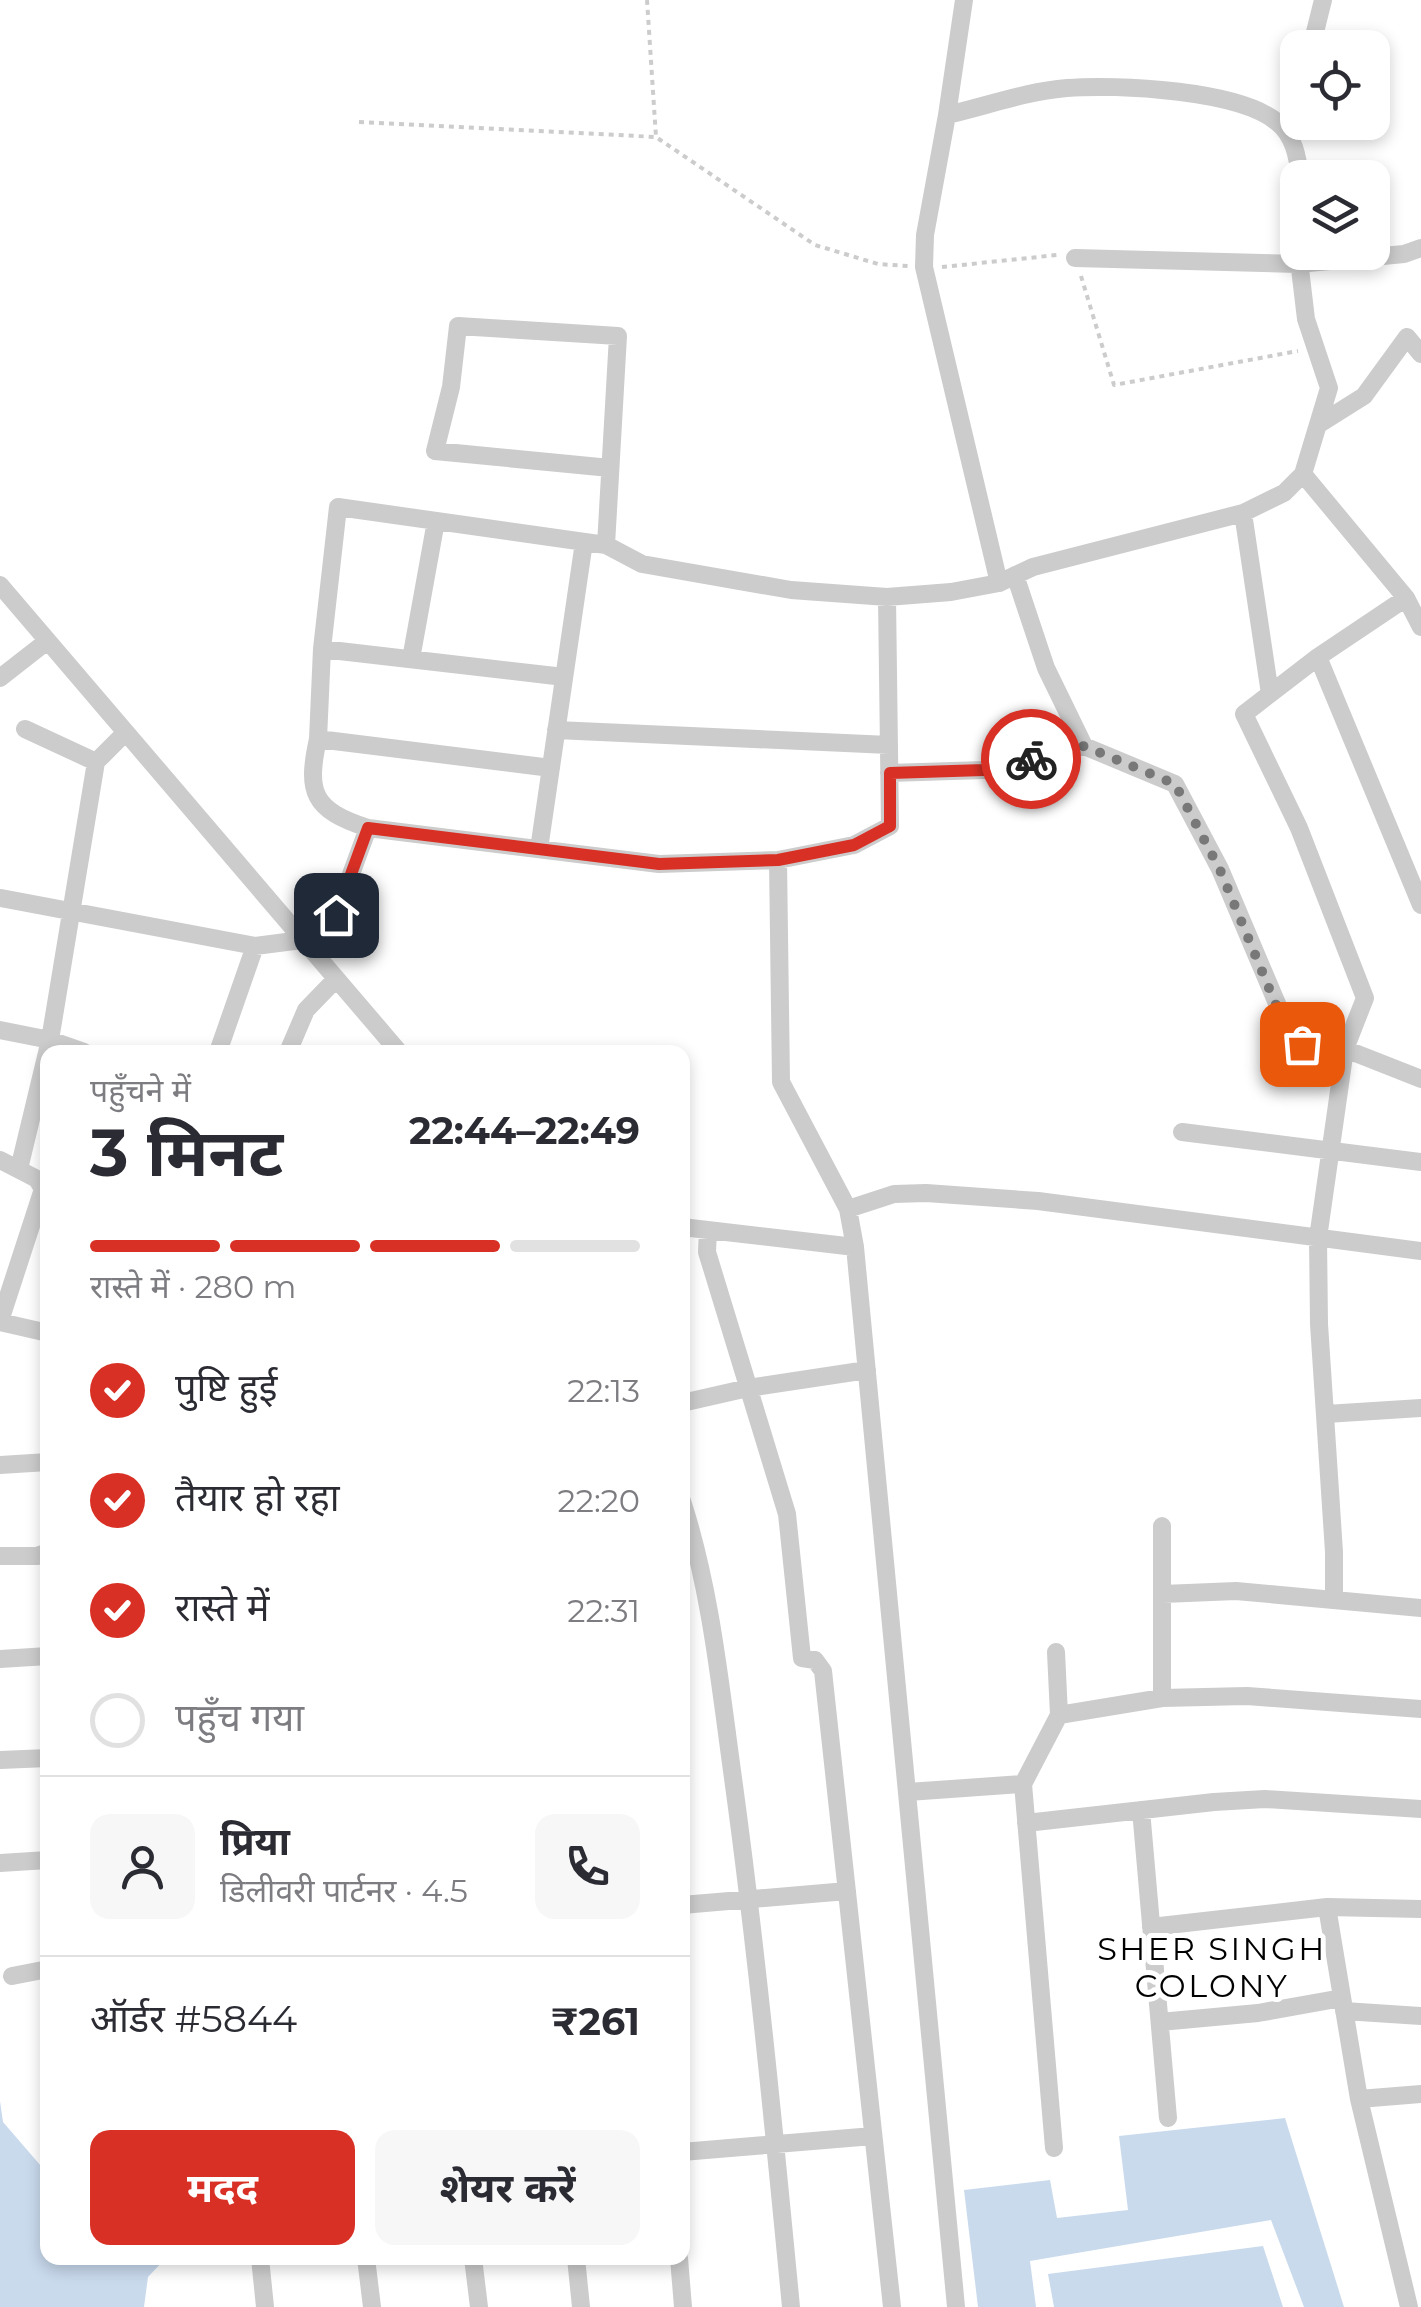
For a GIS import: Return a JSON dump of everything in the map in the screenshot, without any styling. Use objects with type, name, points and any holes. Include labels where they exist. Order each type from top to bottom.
[{"type":"street","points":[[964,0],[924,235],[924,267],[949,383],[1007,579],[1084,746]]},
{"type":"street","points":[[1316,30],[1324,0]]},
{"type":"street","points":[[947,115],[1064,88],[1157,87],[1238,105],[1280,125]]},
{"type":"street","points":[[1390,255],[1421,248]]},
{"type":"street","points":[[1075,258],[1280,258]]},
{"type":"street","points":[[887,597],[890,826],[854,845],[778,860],[659,864],[368,828],[341,819],[319,800],[310,776],[318,740],[322,649],[338,507],[606,545],[642,564],[791,590],[887,597],[951,592],[1007,579],[1033,566],[1243,512],[1284,493],[1303,474],[1329,388],[1306,319],[1300,270]]},
{"type":"street","points":[[606,545],[618,336],[458,326],[451,387],[435,451],[610,468]]},
{"type":"street","points":[[1320,423],[1364,396],[1407,337],[1421,354]]},
{"type":"street","points":[[1303,474],[1406,598],[1420,623]]},
{"type":"street","points":[[1243,512],[1270,694]]},
{"type":"street","points":[[411,659],[436,521]]},
{"type":"street","points":[[539,849],[584,542]]},
{"type":"street","points":[[0,585],[392,1045]]},
{"type":"street","points":[[1334,1600],[1318,1238],[1345,1050],[1365,998],[1300,828],[1244,714],[1318,657],[1406,598]]},
{"type":"street","points":[[0,678],[46,642]]},
{"type":"street","points":[[322,649],[564,677]]},
{"type":"street","points":[[1318,657],[1421,906]]},
{"type":"street","points":[[25,730],[96,762]]},
{"type":"street","points":[[556,730],[889,745]]},
{"type":"street","points":[[49,1045],[96,762],[125,733]]},
{"type":"street","points":[[318,740],[550,768]]},
{"type":"street","points":[[890,773],[984,770],[1084,746],[1175,784],[1220,870],[1288,1034],[1302,1044],[1345,1050],[1421,1079]]},
{"type":"street","points":[[0,898],[255,946],[302,940],[336,915],[368,828]]},
{"type":"street","points":[[778,860],[781,1082],[848,1209],[855,1248],[956,2307]]},
{"type":"street","points":[[220,1045],[255,946]]},
{"type":"street","points":[[291,1045],[306,1010],[335,980]]},
{"type":"street","points":[[0,1030],[64,1045]]},
{"type":"street","points":[[19,1169],[40,1082]]},
{"type":"street","points":[[1182,1132],[1421,1162]]},
{"type":"street","points":[[0,1160],[40,1183]]},
{"type":"street","points":[[848,1209],[894,1194],[926,1192],[1038,1201],[1421,1251]]},
{"type":"street","points":[[40,1200],[8,1273],[0,1321],[40,1331]]},
{"type":"street","points":[[690,1229],[855,1248]]},
{"type":"street","points":[[708,1230],[706,1252],[787,1514],[802,1658],[815,1660],[823,1672],[892,2307]]},
{"type":"street","points":[[690,1401],[867,1370]]},
{"type":"street","points":[[1326,1414],[1421,1408]]},
{"type":"street","points":[[0,1465],[40,1462]]},
{"type":"street","points":[[690,1524],[714,1640],[750,1900],[791,2307]]},
{"type":"street","points":[[1162,1526],[1162,1698]]},
{"type":"street","points":[[0,1556],[40,1555]]},
{"type":"street","points":[[1163,1594],[1236,1591],[1421,1608]]},
{"type":"street","points":[[1054,2148],[1023,1784],[1059,1714],[1056,1652]]},
{"type":"street","points":[[0,1659],[40,1656]]},
{"type":"street","points":[[1059,1714],[1162,1698],[1247,1696],[1421,1709]]},
{"type":"street","points":[[0,1760],[40,1758]]},
{"type":"street","points":[[908,1792],[1023,1784]]},
{"type":"street","points":[[1026,1823],[1265,1799],[1421,1810]]},
{"type":"street","points":[[1141,1810],[1168,2118]]},
{"type":"street","points":[[0,1863],[40,1860]]},
{"type":"street","points":[[690,1904],[847,1891]]},
{"type":"street","points":[[1151,1927],[1326,1907],[1421,1909]]},
{"type":"street","points":[[1326,1907],[1359,2099],[1409,2307]]},
{"type":"street","points":[[12,1976],[40,1971]]},
{"type":"street","points":[[1160,2022],[1343,2005],[1421,2016]]},
{"type":"street","points":[[1359,2099],[1421,2094]]},
{"type":"street","points":[[690,2151],[873,2136]]},
{"type":"street","points":[[261,2265],[265,2307]]},
{"type":"street","points":[[367,2265],[372,2307]]},
{"type":"street","points":[[474,2265],[480,2307]]},
{"type":"street","points":[[577,2265],[582,2307]]},
{"type":"street","points":[[680,2265],[683,2307]]},
{"type":"path","points":[[647,0],[656,136]]},
{"type":"path","points":[[359,122],[656,136],[814,245],[878,264],[957,268],[1070,253],[1075,258],[1114,385],[1316,347]]},
{"type":"water","points":[[0,2101],[3,2122],[40,2165],[40,2265],[159,2265],[148,2277],[144,2307],[0,2307]]},
{"type":"water","points":[[1285,2118],[1344,2307],[1304,2307],[1271,2220],[1030,2261],[1036,2307],[978,2307],[964,2190],[1050,2180],[1057,2218],[1128,2210],[1119,2136]]},
{"type":"water","points":[[1263,2246],[1283,2307],[1054,2307],[1048,2274]]},
{"type":"way so far","points":[[1031,759],[1084,746],[1175,784],[1220,870],[1288,1034],[1302,1044]]},
{"type":"district","name":"SHER SINGH COLONY","points":[[1212,1966]]},
{"type":"route","points":[[336,915],[368,828],[659,864],[778,860],[854,845],[890,826],[890,773],[984,770],[1031,759]]}]
